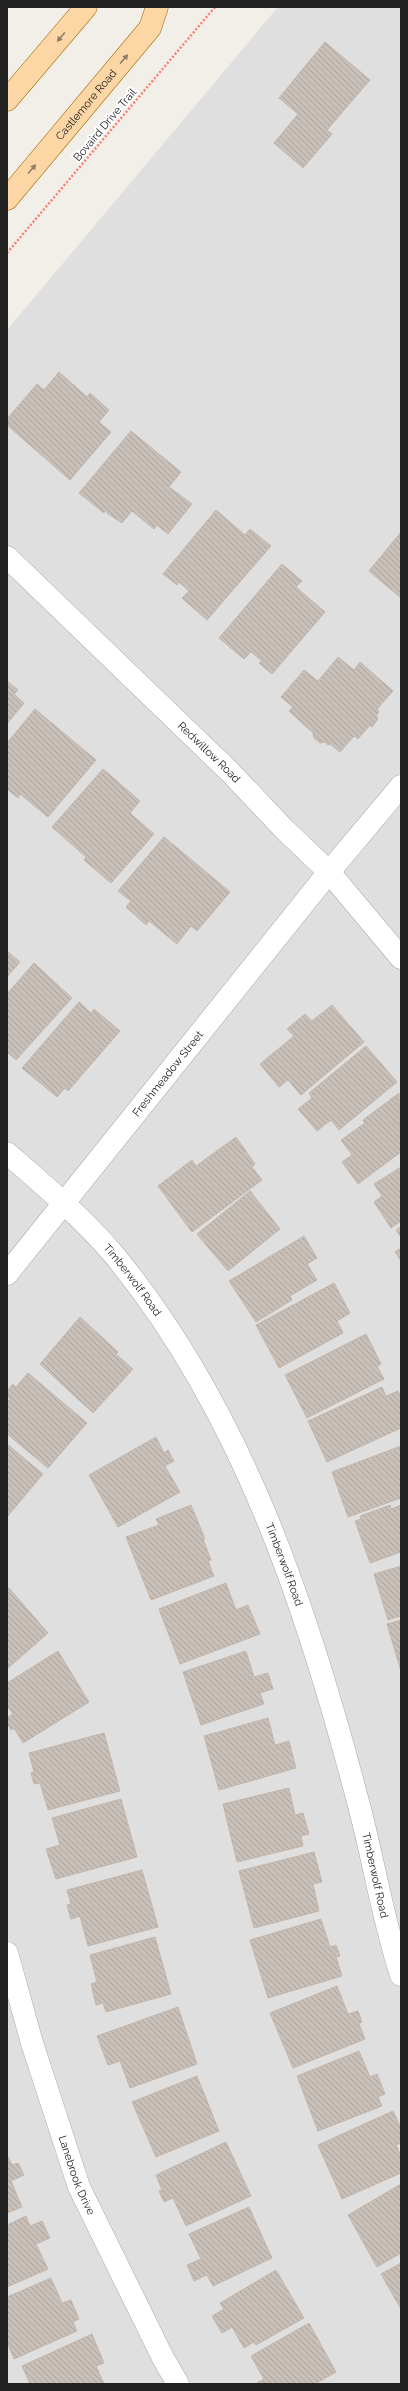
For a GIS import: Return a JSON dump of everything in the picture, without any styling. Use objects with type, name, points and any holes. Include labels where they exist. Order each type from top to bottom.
[{"type":"main road","points":[[7,100],[86,7]]},
{"type":"main road","name":"Castlemore Road","points":[[7,199],[150,28],[157,7]]},
{"type":"street","name":"Redwillow Road","points":[[7,557],[139,682],[329,872],[401,958]]},
{"type":"street","name":"Freshmeadow Street","points":[[7,1274],[329,872],[401,786]]},
{"type":"street","name":"Timberwolf Road","points":[[7,1153],[65,1203],[118,1261],[189,1362],[255,1489],[283,1555],[307,1628],[357,1797],[401,1975]]},
{"type":"street","name":"Lanebrook Drive","points":[[7,1953],[32,2043],[79,2187],[178,2384]]},
{"type":"path","name":"Bovaird Drive Trail","points":[[7,253],[215,7]]},
{"type":"shaded area","points":[[278,7],[401,7],[401,2384],[7,2384],[7,330]]},
{"type":"building","points":[[325,42],[370,80],[327,130],[332,134],[303,168],[274,143],[298,114],[279,98]]},
{"type":"building","points":[[59,372],[87,397],[90,393],[109,410],[99,422],[111,432],[70,480],[7,425],[7,419],[37,384],[44,390]]},
{"type":"building","points":[[131,431],[181,472],[169,487],[192,504],[168,534],[157,525],[154,529],[132,511],[122,523],[107,513],[107,509],[104,513],[79,493]]},
{"type":"building","points":[[216,510],[245,535],[250,529],[271,546],[207,620],[182,598],[189,591],[179,582],[177,585],[163,574]]},
{"type":"building","points":[[401,532],[401,598],[369,571]]},
{"type":"building","points":[[282,564],[302,581],[296,587],[325,612],[272,674],[259,663],[262,661],[251,652],[244,659],[219,638]]},
{"type":"building","points":[[338,657],[354,670],[360,662],[393,691],[377,709],[379,712],[376,716],[378,719],[372,727],[370,725],[358,739],[354,736],[340,752],[330,744],[328,745],[325,742],[320,743],[314,738],[313,733],[289,711],[293,707],[281,697],[304,670],[318,681]]},
{"type":"building","points":[[7,681],[18,690],[14,694],[24,703],[7,724]]},
{"type":"building","points":[[35,709],[96,760],[48,817],[20,794],[18,798],[7,789],[7,743]]},
{"type":"building","points":[[103,769],[140,801],[130,813],[154,834],[111,883],[84,860],[86,857],[52,827]]},
{"type":"building","points":[[164,837],[230,892],[197,931],[191,926],[177,944],[149,921],[146,925],[126,907],[131,901],[118,891]]},
{"type":"building","points":[[7,951],[20,962],[7,977]]},
{"type":"building","points":[[34,963],[72,998],[16,1060],[7,1052],[7,994]]},
{"type":"building","points":[[79,1002],[91,1013],[94,1009],[120,1031],[68,1091],[65,1088],[57,1097],[22,1068]]},
{"type":"building","points":[[332,1005],[364,1042],[301,1095],[288,1080],[279,1087],[260,1064],[294,1036],[287,1029],[305,1014],[312,1021]]},
{"type":"building","points":[[366,1046],[397,1082],[339,1130],[331,1120],[317,1131],[298,1109],[312,1098],[309,1093]]},
{"type":"building","points":[[399,1093],[401,1152],[358,1184],[342,1162],[352,1155],[341,1140],[365,1123],[363,1120]]},
{"type":"building","points":[[236,1137],[255,1164],[252,1167],[262,1180],[192,1232],[158,1186],[192,1160],[196,1166]]},
{"type":"building","points":[[401,1167],[401,1221],[391,1228],[374,1202],[382,1196],[374,1184]]},
{"type":"building","points":[[250,1191],[280,1229],[228,1271],[197,1234]]},
{"type":"building","points":[[401,1227],[401,1237],[396,1230]]},
{"type":"building","points":[[304,1236],[317,1258],[307,1264],[317,1280],[290,1296],[292,1300],[256,1322],[229,1281]]},
{"type":"building","points":[[401,1248],[401,1261],[395,1252]]},
{"type":"building","points":[[334,1283],[350,1313],[337,1321],[343,1333],[279,1368],[256,1325]]},
{"type":"building","points":[[80,1317],[118,1352],[116,1354],[133,1369],[93,1413],[40,1364]]},
{"type":"building","points":[[366,1334],[381,1364],[377,1366],[384,1379],[307,1418],[285,1375]]},
{"type":"building","points":[[28,1373],[87,1423],[48,1468],[7,1434],[7,1402],[10,1399],[7,1396],[7,1391],[13,1384],[16,1387]]},
{"type":"building","points":[[382,1387],[386,1396],[398,1391],[401,1397],[401,1428],[327,1462],[308,1421]]},
{"type":"building","points":[[156,1437],[164,1453],[168,1450],[174,1461],[165,1466],[180,1492],[118,1527],[89,1475]]},
{"type":"building","points":[[7,1444],[43,1474],[7,1517]]},
{"type":"building","points":[[401,1446],[401,1498],[348,1517],[332,1472]]},
{"type":"building","points":[[191,1505],[205,1539],[203,1539],[211,1560],[208,1561],[214,1576],[151,1600],[126,1537],[159,1525],[156,1519]]},
{"type":"building","points":[[390,1505],[391,1509],[401,1505],[401,1552],[370,1563],[355,1521],[361,1519],[360,1516]]},
{"type":"building","points":[[401,1566],[401,1616],[388,1620],[374,1574]]},
{"type":"building","points":[[226,1583],[236,1610],[248,1605],[260,1634],[180,1664],[159,1609]]},
{"type":"building","points":[[9,1588],[48,1633],[7,1669],[7,1590]]},
{"type":"building","points":[[401,1620],[401,1671],[387,1624]]},
{"type":"building","points":[[58,1651],[89,1702],[23,1743],[14,1728],[11,1730],[7,1723],[7,1718],[13,1714],[7,1705],[7,1683]]},
{"type":"building","points":[[246,1651],[254,1677],[268,1673],[273,1689],[260,1693],[264,1704],[201,1725],[183,1672]]},
{"type":"building","points":[[268,1718],[275,1745],[289,1741],[296,1768],[219,1790],[204,1736]]},
{"type":"building","points":[[104,1733],[120,1791],[48,1810],[40,1783],[34,1784],[31,1773],[34,1772],[29,1753]]},
{"type":"building","points":[[289,1788],[295,1815],[303,1813],[309,1834],[301,1836],[303,1846],[237,1862],[223,1804]]},
{"type":"building","points":[[121,1799],[137,1857],[56,1879],[46,1849],[60,1845],[52,1818]]},
{"type":"building","points":[[314,1852],[322,1882],[313,1884],[319,1911],[254,1928],[239,1871]]},
{"type":"building","points":[[142,1870],[158,1927],[88,1946],[80,1916],[71,1919],[67,1905],[71,1904],[67,1890]]},
{"type":"building","points":[[321,1919],[330,1947],[336,1945],[340,1956],[336,1957],[342,1976],[268,1998],[250,1940]]},
{"type":"building","points":[[155,1937],[171,1994],[106,2012],[103,2003],[96,2005],[91,1984],[97,1982],[90,1955]]},
{"type":"building","points":[[337,1986],[348,2014],[358,2011],[362,2022],[359,2024],[365,2039],[293,2068],[270,2013]]},
{"type":"building","points":[[178,2007],[197,2064],[130,2088],[120,2061],[108,2065],[97,2036]]},
{"type":"building","points":[[359,2051],[370,2077],[377,2074],[385,2094],[378,2097],[382,2106],[318,2131],[297,2076]]},
{"type":"building","points":[[197,2076],[219,2131],[156,2157],[132,2102]]},
{"type":"building","points":[[393,2111],[401,2128],[401,2143],[396,2145],[401,2156],[401,2173],[342,2199],[318,2145]]},
{"type":"building","points":[[226,2142],[251,2196],[186,2226],[173,2198],[164,2202],[159,2191],[162,2190],[156,2175]]},
{"type":"building","points":[[7,2155],[12,2165],[18,2163],[24,2175],[11,2181],[22,2207],[7,2213]]},
{"type":"building","points":[[401,2184],[401,2253],[377,2267],[348,2215]]},
{"type":"building","points":[[249,2207],[272,2258],[213,2286],[207,2275],[194,2281],[187,2265],[201,2259],[189,2234]]},
{"type":"building","points":[[26,2216],[30,2226],[42,2221],[50,2238],[36,2244],[48,2269],[7,2287],[7,2225]]},
{"type":"building","points":[[401,2263],[401,2309],[381,2274]]},
{"type":"building","points":[[276,2270],[304,2318],[256,2345],[254,2342],[244,2348],[232,2327],[222,2333],[212,2316],[224,2309],[220,2303]]},
{"type":"building","points":[[51,2278],[62,2303],[71,2300],[79,2319],[73,2322],[77,2331],[14,2359],[7,2342],[7,2297]]},
{"type":"building","points":[[309,2323],[336,2372],[315,2384],[255,2384],[264,2379],[251,2356]]},
{"type":"building","points":[[92,2334],[104,2363],[96,2366],[104,2384],[30,2384],[22,2366]]}]
